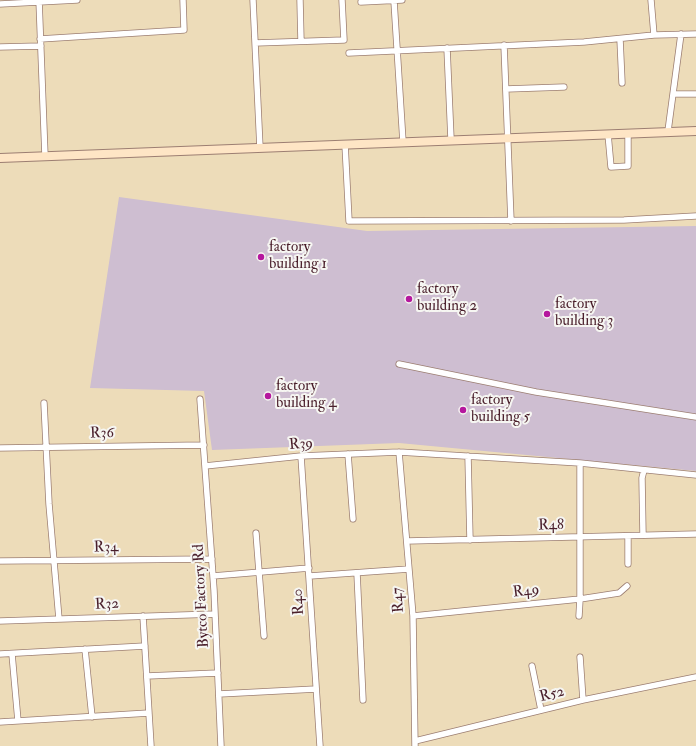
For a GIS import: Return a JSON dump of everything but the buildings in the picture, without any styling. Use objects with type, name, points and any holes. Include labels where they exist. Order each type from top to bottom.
[{"type":"street","points":[[0,4],[77,0]]},
{"type":"street","points":[[40,39],[184,30],[183,0]]},
{"type":"street","points":[[254,0],[260,148]]},
{"type":"street","points":[[300,0],[301,41]]},
{"type":"street","points":[[255,43],[344,40],[342,0]]},
{"type":"street","points":[[361,2],[402,0]]},
{"type":"street","points":[[651,0],[654,36]]},
{"type":"street","points":[[39,1],[45,156]]},
{"type":"street","points":[[394,1],[403,142]]},
{"type":"street","points":[[668,131],[681,34]]},
{"type":"street","points":[[349,53],[696,34]]},
{"type":"street","points":[[620,39],[622,83]]},
{"type":"street","points":[[504,45],[511,221]]},
{"type":"street","points":[[0,47],[41,46]]},
{"type":"street","points":[[447,48],[451,140]]},
{"type":"street","points":[[506,89],[564,87]]},
{"type":"street","points":[[673,94],[696,94]]},
{"type":"street","points":[[0,158],[696,130]]},
{"type":"street","points":[[608,134],[611,167],[628,166],[628,133]]},
{"type":"street","points":[[345,144],[349,221],[624,220],[696,216]]},
{"type":"street","points":[[399,364],[536,392],[696,417]]},
{"type":"street","name":"Bytco Factory Rd","points":[[200,399],[212,559],[221,746]]},
{"type":"street","points":[[44,403],[45,447],[59,619]]},
{"type":"street","name":"R36","points":[[0,448],[204,445]]},
{"type":"street","name":"R39","points":[[205,466],[300,456],[399,452],[580,463],[696,475]]},
{"type":"street","name":"R47","points":[[399,452],[413,616],[415,744]]},
{"type":"street","points":[[348,454],[352,519]]},
{"type":"street","name":"R40","points":[[300,456],[310,576],[320,746]]},
{"type":"street","points":[[468,456],[470,540]]},
{"type":"street","points":[[579,616],[580,463]]},
{"type":"street","points":[[643,535],[642,478],[644,470]]},
{"type":"street","points":[[256,533],[264,636]]},
{"type":"street","name":"R48","points":[[407,541],[696,534]]},
{"type":"street","points":[[628,536],[628,564]]},
{"type":"street","name":"R34","points":[[0,561],[212,559]]},
{"type":"street","points":[[213,576],[309,568]]},
{"type":"street","points":[[310,576],[409,569]]},
{"type":"street","points":[[357,573],[363,700]]},
{"type":"street","name":"R49","points":[[413,616],[580,599],[619,593],[627,586]]},
{"type":"street","name":"R32","points":[[0,621],[215,614]]},
{"type":"street","points":[[143,616],[151,746]]},
{"type":"street","points":[[0,654],[145,646]]},
{"type":"street","points":[[86,650],[92,717]]},
{"type":"street","points":[[12,654],[18,721]]},
{"type":"street","points":[[580,657],[584,700]]},
{"type":"street","points":[[532,666],[541,710]]},
{"type":"street","points":[[147,676],[218,673]]},
{"type":"street","name":"R52","points":[[415,744],[541,710],[696,677]]},
{"type":"street","points":[[219,694],[316,689]]},
{"type":"street","points":[[0,722],[149,713]]},
{"type":"shaded area","points":[[119,197],[367,231],[696,226],[696,471],[399,443],[212,450],[204,391],[90,388]]},
{"type":"place","name":"factory building 1","points":[[261,257]]},
{"type":"place","name":"factory building 2","points":[[409,299]]},
{"type":"place","name":"factory building 3","points":[[547,314]]},
{"type":"place","name":"factory building 4","points":[[268,396]]},
{"type":"place","name":"factory building 5","points":[[463,410]]}]
